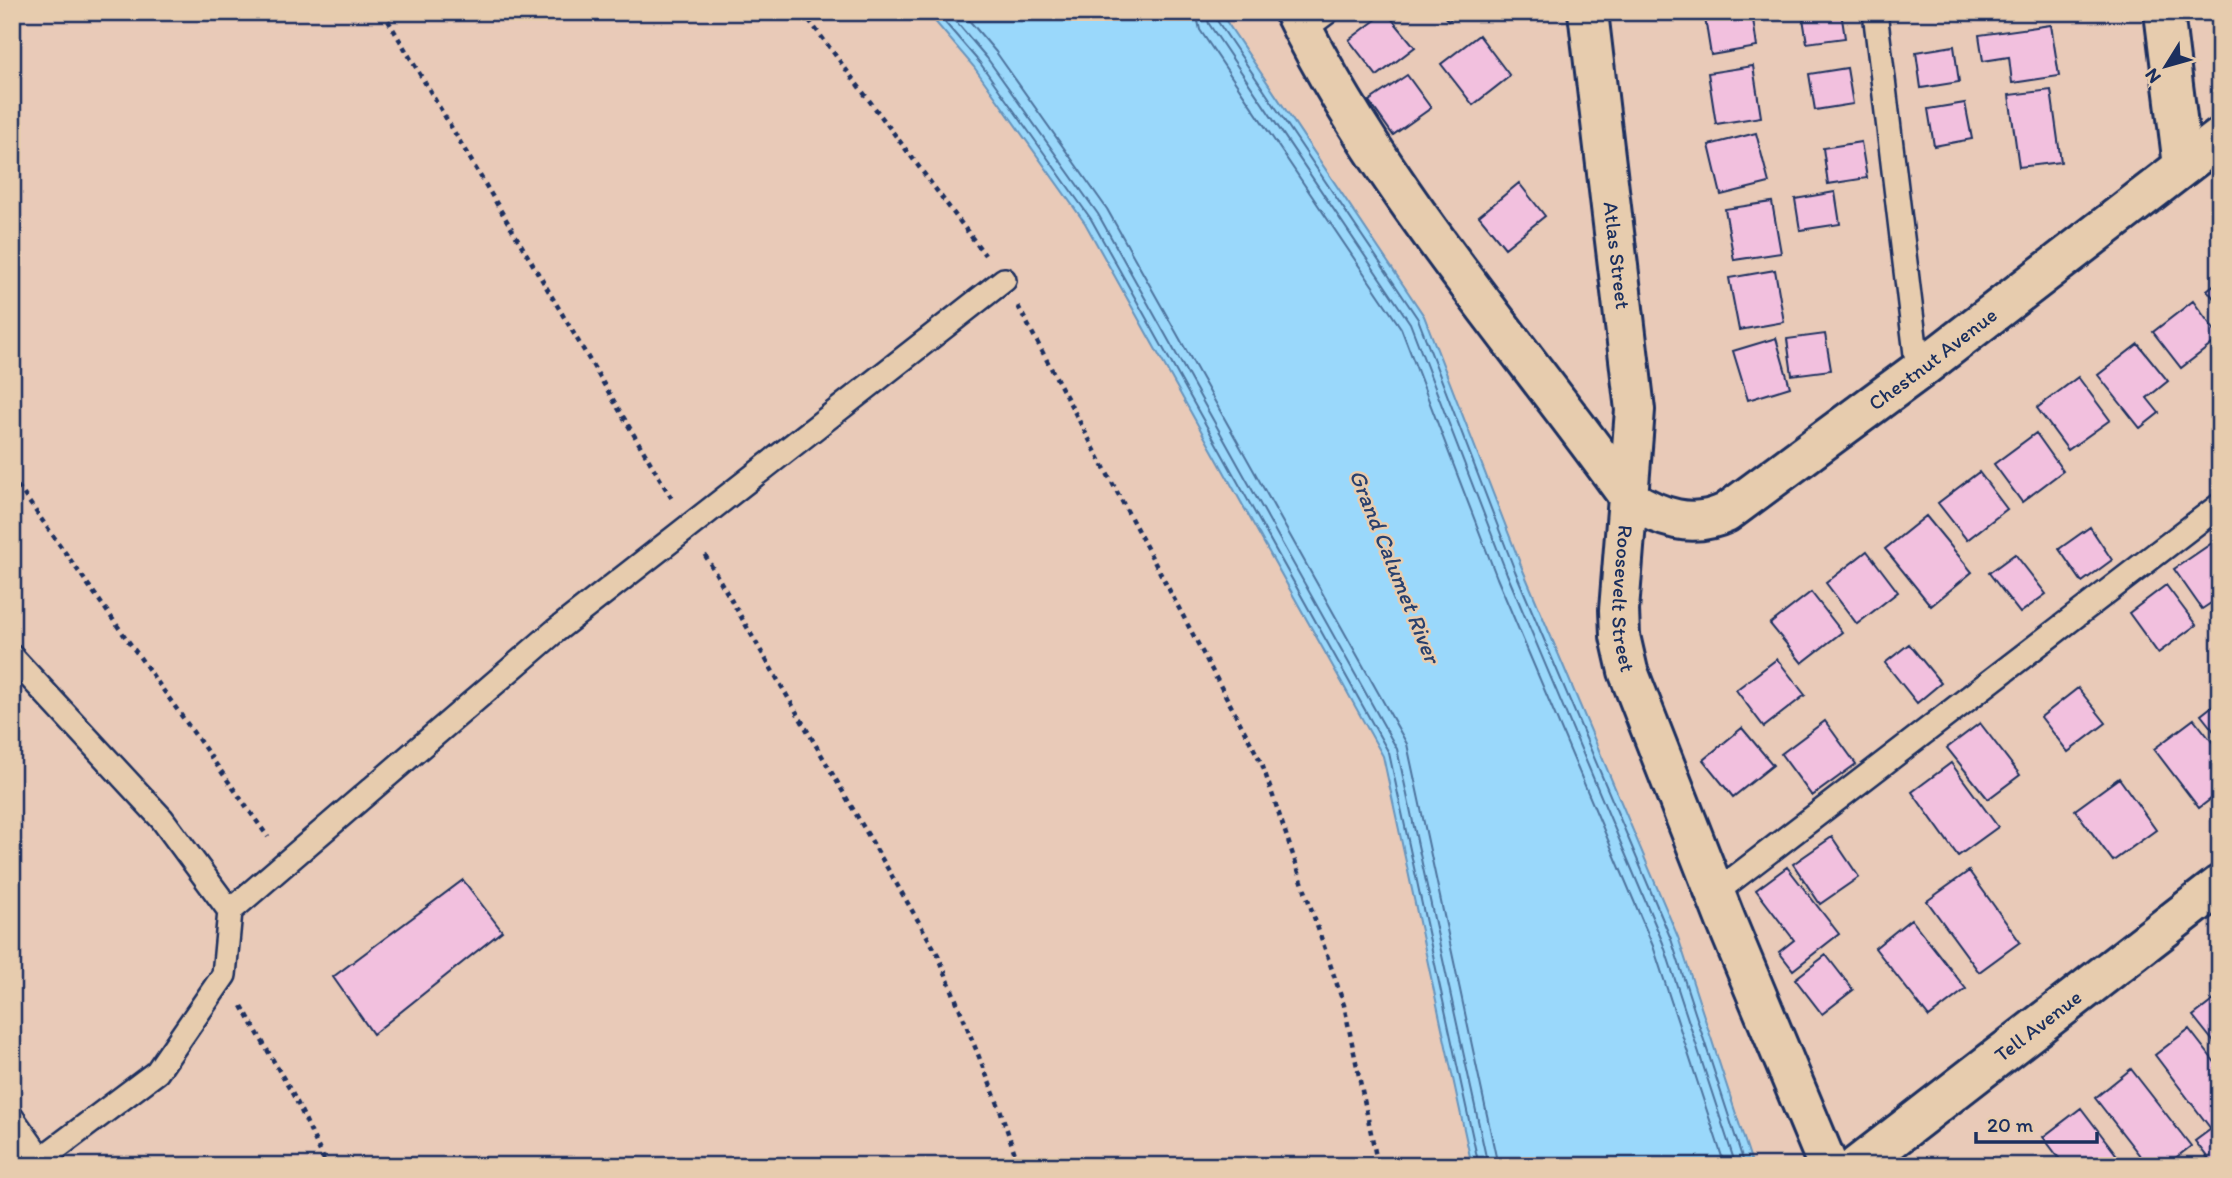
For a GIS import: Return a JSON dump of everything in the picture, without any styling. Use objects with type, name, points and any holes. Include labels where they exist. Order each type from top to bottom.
[{"type":"street","name":"Atlas Street","points":[[1587,12],[1635,410],[1630,499]]},
{"type":"street","points":[[2164,12],[2183,166]]},
{"type":"street","name":"Roosevelt Street","points":[[1308,18],[1333,88],[1376,155],[1630,499],[1619,610],[1620,636],[1628,671],[1715,893],[1828,1166]]},
{"type":"street","name":"Chestnut Avenue","points":[[1630,499],[1667,518],[1713,519],[1726,513],[1918,371],[2220,138]]},
{"type":"street","name":"Tell Avenue","points":[[1857,1166],[2220,885]]},
{"type":"lane","points":[[1875,12],[1918,371]]},
{"type":"lane","points":[[230,911],[554,632],[1004,280]]},
{"type":"lane","points":[[1715,893],[2220,505]]},
{"type":"lane","points":[[12,657],[162,819],[230,911],[224,975],[157,1072],[37,1162],[12,1118]]},
{"type":"path","points":[[383,12],[689,527],[938,955],[1000,1109],[1018,1166]]},
{"type":"path","points":[[803,12],[1004,280],[1262,764],[1343,1004],[1378,1166]]},
{"type":"path","points":[[12,478],[286,862]]},
{"type":"path","points":[[224,975],[296,1100],[327,1166]]},
{"type":"water","name":"Grand Calumet River","points":[[927,12],[1220,12],[1424,316],[1522,568],[1678,937],[1753,1166],[1472,1166],[1383,756],[1085,223],[974,67]]},
{"type":"building","points":[[1386,12],[1415,47],[1377,76],[1349,40]]},
{"type":"building","points":[[1441,12],[1460,12],[1448,21]]},
{"type":"building","points":[[1704,12],[1752,12],[1757,47],[1711,55]]},
{"type":"building","points":[[1802,12],[1841,12],[1845,38],[1807,43]]},
{"type":"building","points":[[1987,12],[2011,12],[1988,17]]},
{"type":"building","points":[[2051,25],[2059,76],[2012,83],[2009,57],[1983,61],[1979,35]]},
{"type":"building","points":[[1479,35],[1510,76],[1473,105],[1441,64]]},
{"type":"building","points":[[1954,46],[1959,82],[1921,88],[1916,52]]},
{"type":"building","points":[[1753,66],[1761,117],[1716,124],[1708,73]]},
{"type":"building","points":[[1847,68],[1853,104],[1815,110],[1809,74]]},
{"type":"building","points":[[1407,75],[1431,108],[1393,135],[1369,101]]},
{"type":"building","points":[[2051,90],[2061,162],[2019,167],[2009,95]]},
{"type":"building","points":[[1965,103],[1972,139],[1934,146],[1928,109]]},
{"type":"building","points":[[1756,133],[1769,183],[1721,195],[1709,145]]},
{"type":"building","points":[[1861,142],[1867,178],[1828,184],[1823,148]]},
{"type":"building","points":[[1519,183],[1545,216],[1505,248],[1479,216]]},
{"type":"building","points":[[1835,192],[1840,224],[1800,230],[1795,199]]},
{"type":"building","points":[[1772,202],[1781,253],[1734,260],[1725,209]]},
{"type":"building","points":[[1775,270],[1784,322],[1739,330],[1729,278]]},
{"type":"building","points":[[2220,280],[2220,306],[2207,290]]},
{"type":"building","points":[[2193,301],[2220,338],[2181,368],[2153,332]]},
{"type":"building","points":[[1825,334],[1831,370],[1792,375],[1787,339]]},
{"type":"building","points":[[1776,338],[1790,387],[1748,400],[1733,351]]},
{"type":"building","points":[[2138,344],[2168,381],[2147,398],[2159,413],[2140,428],[2098,375]]},
{"type":"building","points":[[2078,377],[2110,420],[2068,450],[2037,408]]},
{"type":"building","points":[[2036,433],[2063,471],[2022,502],[1994,464]]},
{"type":"building","points":[[1979,472],[2007,509],[1967,540],[1938,503]]},
{"type":"building","points":[[1926,516],[1972,572],[1931,606],[1885,549]]},
{"type":"building","points":[[2090,527],[2112,560],[2082,582],[2059,549]]},
{"type":"building","points":[[2215,541],[2220,549],[2220,597],[2202,609],[2174,569]]},
{"type":"building","points":[[1867,551],[1898,592],[1857,624],[1826,583]]},
{"type":"building","points":[[2015,554],[2046,594],[2020,613],[1989,573]]},
{"type":"building","points":[[2166,585],[2196,625],[2158,653],[2129,613]]},
{"type":"building","points":[[1811,592],[1842,632],[1802,663],[1770,624]]},
{"type":"building","points":[[1909,644],[1941,683],[1917,703],[1885,663]]},
{"type":"building","points":[[1777,659],[1805,695],[1764,727],[1736,690]]},
{"type":"building","points":[[2078,688],[2106,723],[2068,752],[2041,717]]},
{"type":"building","points":[[2220,700],[2220,739],[2201,715]]},
{"type":"building","points":[[2194,719],[2220,752],[2220,792],[2199,808],[2154,749]]},
{"type":"building","points":[[1825,721],[1856,764],[1812,796],[1781,754]]},
{"type":"building","points":[[1980,723],[2020,775],[1988,799],[1947,748]]},
{"type":"building","points":[[1742,728],[1773,765],[1733,797],[1703,760]]},
{"type":"building","points":[[1951,763],[1998,827],[1958,856],[1912,792]]},
{"type":"building","points":[[2119,778],[2156,830],[2113,861],[2075,810]]},
{"type":"building","points":[[1832,837],[1859,877],[1820,904],[1793,864]]},
{"type":"building","points":[[1787,867],[1839,934],[1793,970],[1779,952],[1794,940],[1756,890]]},
{"type":"building","points":[[1969,871],[2020,942],[1979,972],[1927,901]]},
{"type":"building","points":[[463,880],[502,931],[373,1034],[333,977]]},
{"type":"building","points":[[1911,919],[1966,989],[1929,1017],[1875,948]]},
{"type":"building","points":[[1826,955],[1853,990],[1822,1014],[1795,979]]},
{"type":"building","points":[[2220,995],[2220,1050],[2193,1016]]},
{"type":"building","points":[[2189,1029],[2220,1069],[2220,1166],[2214,1166],[2195,1141],[2211,1129],[2155,1055]]},
{"type":"building","points":[[2131,1069],[2191,1146],[2165,1166],[2148,1166],[2095,1098]]},
{"type":"building","points":[[2081,1108],[2125,1166],[2065,1166],[2043,1137]]}]
